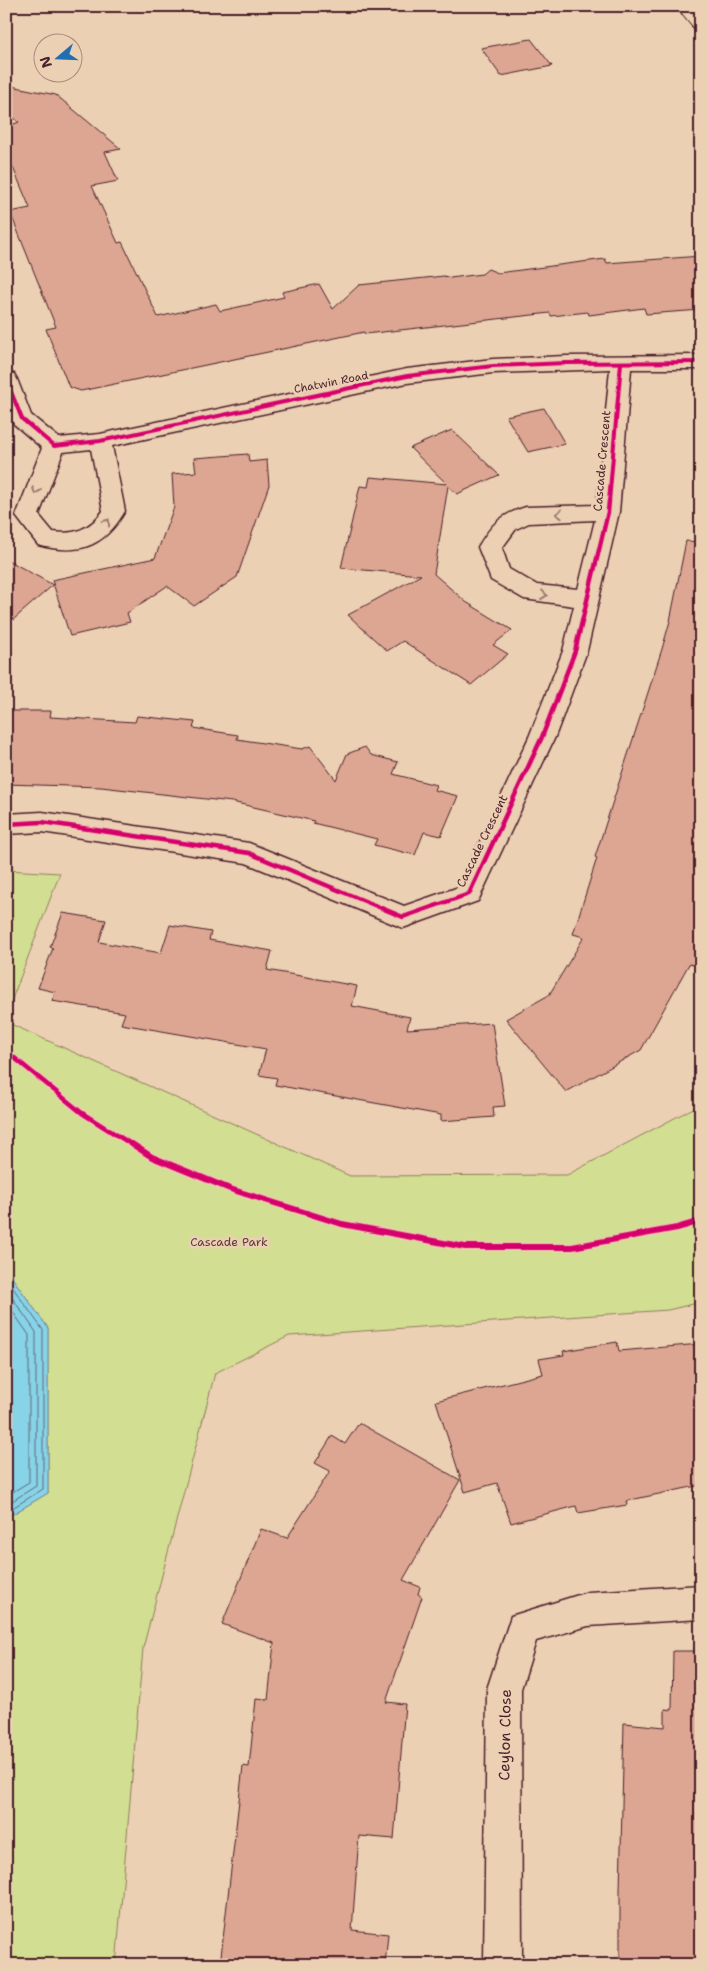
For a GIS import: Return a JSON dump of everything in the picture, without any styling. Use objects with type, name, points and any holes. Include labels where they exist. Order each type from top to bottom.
[{"type":"street","points":[[685,6],[701,24]]},
{"type":"street","name":"Chatwin Road","points":[[54,446],[100,441],[137,431],[407,376],[493,366],[701,362]]},
{"type":"street","name":"Cascade Crescent","points":[[6,824],[42,822],[249,853],[403,917],[469,894],[542,737],[575,651],[608,512],[620,363]]},
{"type":"street","points":[[6,379],[22,419],[54,446],[27,516],[46,539],[65,542],[87,538],[105,527],[114,511],[100,441]]},
{"type":"street","name":"Cascade Crescent","points":[[588,597],[568,598],[532,593],[499,574],[490,547],[508,522],[526,515],[608,512]]},
{"type":"street","name":"Ceylon Close","points":[[503,1965],[504,1689],[524,1628],[588,1609],[701,1602]]},
{"type":"green space","points":[[6,870],[60,873],[6,1015]]},
{"type":"green space","name":"Cascade Park","points":[[6,1022],[350,1176],[567,1175],[701,1104],[701,1302],[668,1310],[289,1336],[215,1373],[143,1648],[116,1965],[6,1965],[6,1518],[48,1493],[48,1328],[6,1269]]},
{"type":"water","points":[[6,1269],[48,1328],[48,1493],[6,1518]]},
{"type":"building","points":[[531,39],[552,66],[501,76],[481,48]]},
{"type":"building","points":[[6,85],[56,95],[121,149],[105,152],[118,181],[92,186],[118,243],[122,242],[158,317],[216,304],[220,311],[284,297],[282,292],[319,284],[333,309],[359,285],[444,276],[450,278],[482,274],[488,269],[498,273],[605,259],[607,263],[701,256],[701,310],[646,314],[644,308],[589,315],[588,312],[551,316],[550,313],[365,334],[364,332],[81,391],[69,387],[46,329],[56,327],[10,212],[30,208],[6,151],[6,127],[19,122],[6,112]]},
{"type":"building","points":[[544,408],[565,444],[528,452],[506,416]]},
{"type":"building","points":[[452,430],[499,475],[457,494],[448,486],[434,574],[466,602],[512,630],[493,645],[508,654],[471,685],[403,641],[387,651],[348,615],[421,575],[341,568],[360,486],[368,487],[370,477],[447,484],[410,448]]},
{"type":"building","points":[[248,454],[249,462],[267,460],[269,485],[237,577],[194,606],[167,586],[127,613],[130,622],[70,636],[52,580],[155,558],[174,507],[172,474],[196,472],[194,458]]},
{"type":"building","points":[[686,541],[701,542],[701,940],[694,965],[689,964],[641,1050],[566,1092],[506,1019],[549,995],[584,937],[573,934],[597,858],[595,857],[662,649],[670,621]]},
{"type":"building","points":[[6,559],[53,585],[6,626]]},
{"type":"building","points":[[6,711],[51,711],[50,717],[135,722],[137,716],[195,722],[193,728],[238,735],[237,739],[302,749],[310,746],[336,780],[347,754],[365,747],[371,755],[398,762],[393,774],[436,785],[434,790],[458,796],[441,836],[424,832],[415,855],[374,845],[377,839],[313,823],[314,821],[232,802],[101,787],[6,784]]},
{"type":"building","points":[[63,913],[106,920],[99,942],[161,953],[170,925],[211,932],[209,940],[272,951],[267,970],[357,986],[352,1006],[410,1017],[407,1029],[492,1023],[505,1106],[493,1107],[494,1117],[441,1121],[441,1115],[275,1085],[277,1078],[259,1075],[266,1049],[121,1024],[125,1013],[52,1001],[55,992],[38,988],[53,948],[50,947]]},
{"type":"building","points":[[617,1342],[619,1351],[701,1344],[701,1485],[626,1501],[627,1505],[578,1513],[576,1506],[511,1523],[497,1483],[465,1492],[436,1401],[543,1374],[539,1359],[564,1355],[563,1351]]},
{"type":"building","points":[[359,1423],[460,1480],[403,1580],[420,1587],[418,1594],[422,1597],[386,1702],[405,1704],[394,1839],[359,1836],[352,1930],[388,1934],[385,1965],[220,1965],[243,1766],[249,1767],[256,1699],[268,1700],[274,1643],[222,1624],[261,1529],[287,1538],[330,1471],[315,1463],[332,1436],[345,1444]]},
{"type":"building","points":[[673,1651],[701,1651],[701,1965],[620,1965],[624,1723],[665,1727],[665,1709],[672,1710]]},
{"type":"cycle path","points":[[6,379],[22,419],[54,446],[100,441],[407,376],[493,366],[566,363],[701,362]]},
{"type":"cycle path","points":[[6,824],[42,822],[249,853],[403,917],[469,894],[542,737],[575,651],[608,512],[621,363]]},
{"type":"cycle path","points":[[6,1051],[82,1113],[152,1157],[230,1189],[342,1224],[465,1247],[572,1247],[677,1228],[701,1221]]}]
